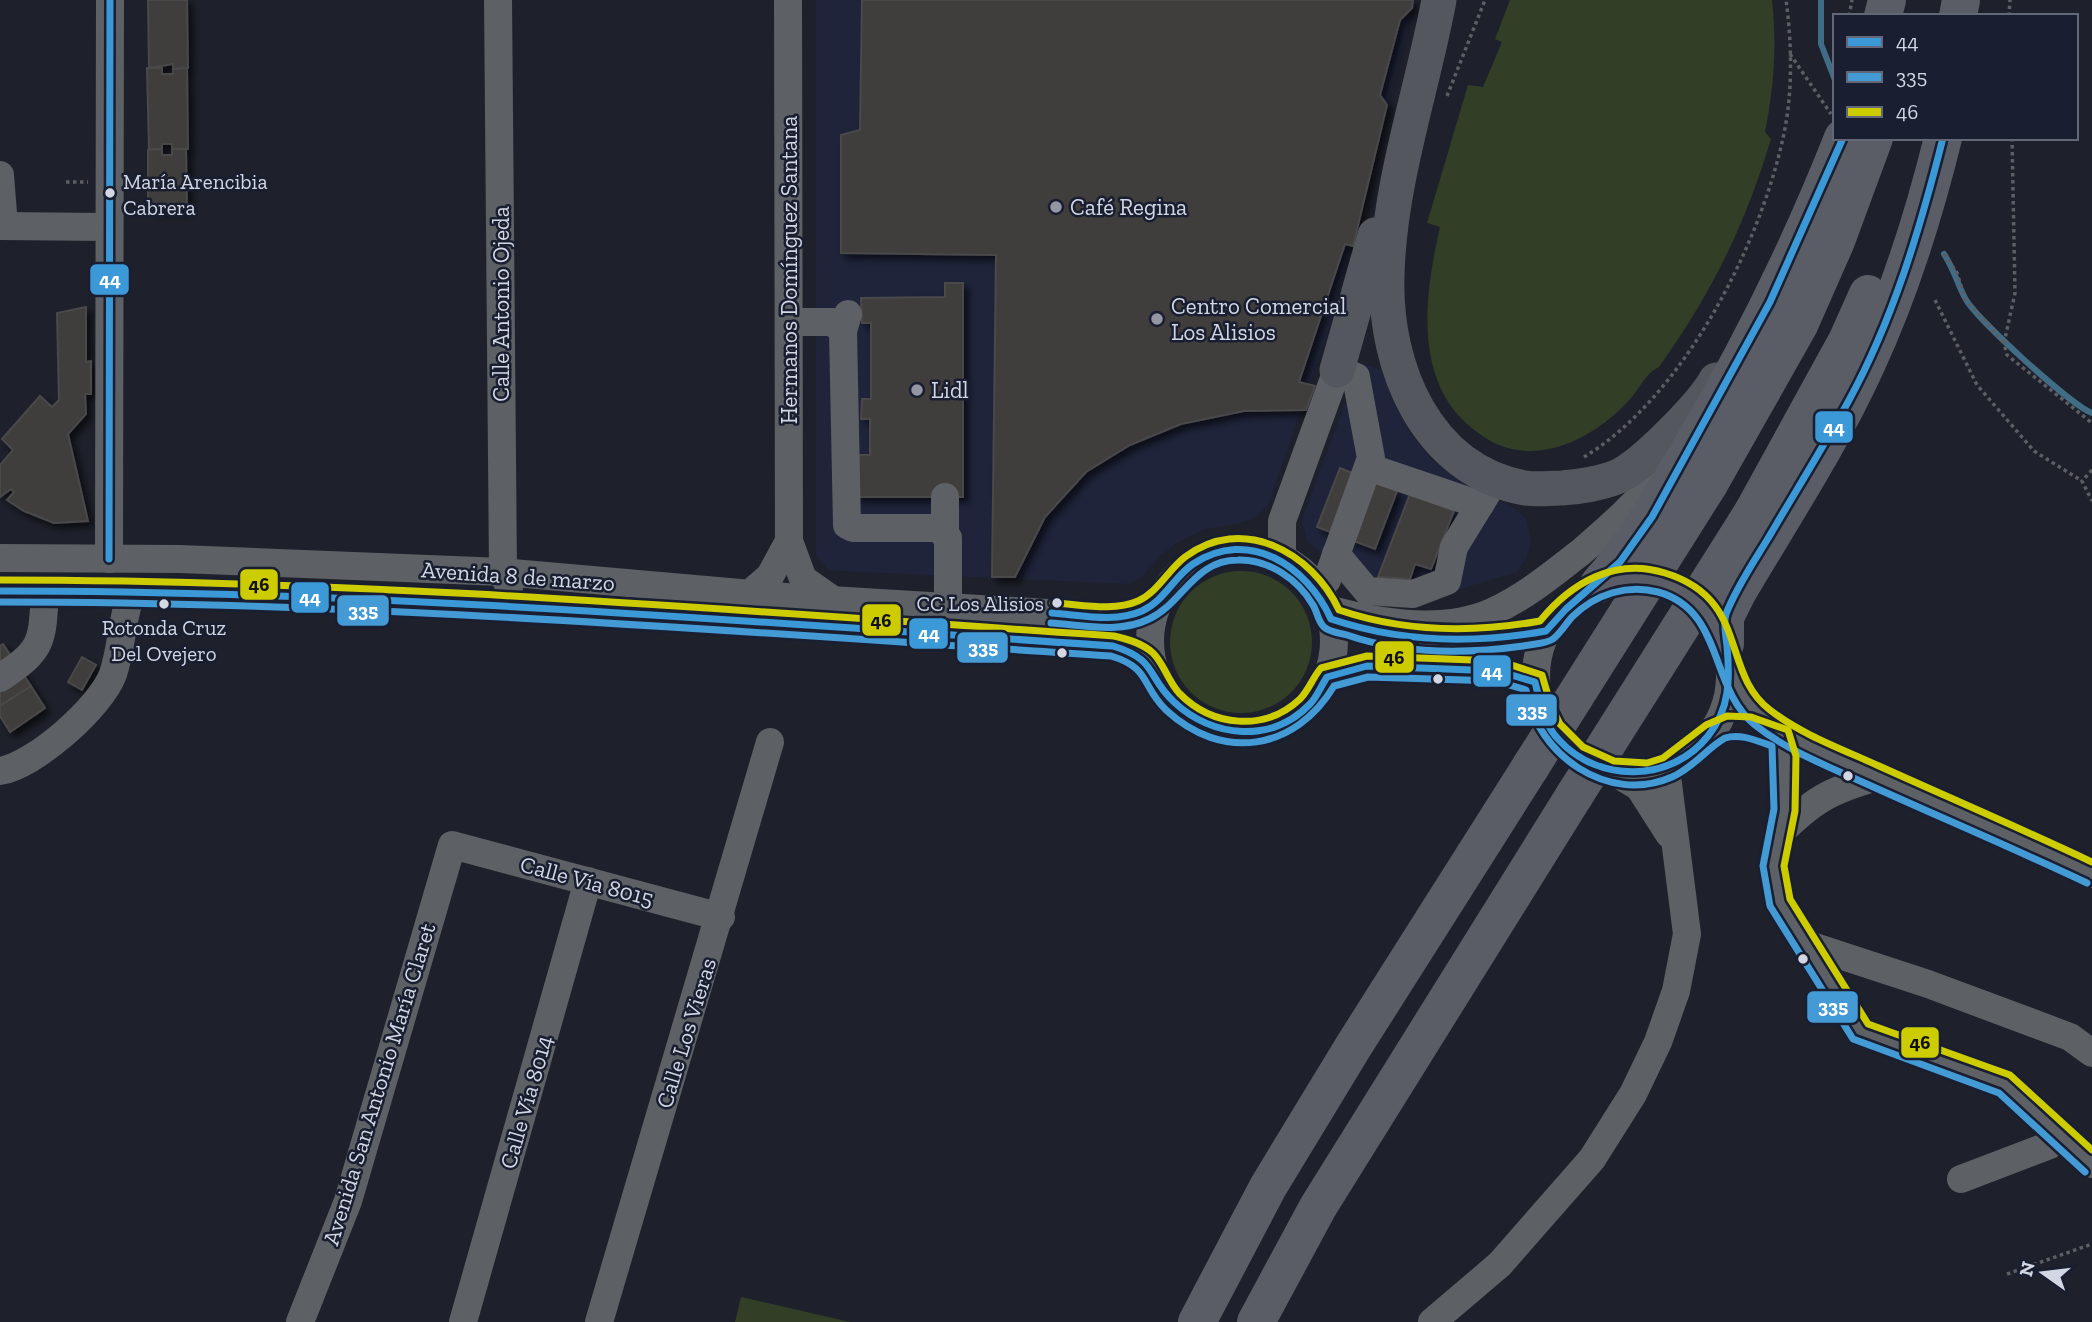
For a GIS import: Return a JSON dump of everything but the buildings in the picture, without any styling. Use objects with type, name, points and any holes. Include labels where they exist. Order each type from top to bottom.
[{"type":"highway","points":[[1599,584],[1630,550],[1709,418],[1787,269],[1834,140]]},
{"type":"highway","points":[[1197,1322],[1268,1187],[1310,1117],[1709,484],[1800,325],[1836,241],[1873,140]]},
{"type":"highway","points":[[1256,1322],[1318,1207],[1753,512],[1847,341],[1885,259],[1926,140]]},
{"type":"highway","points":[[1727,656],[1725,617],[1866,366],[1900,277],[1942,140]]},
{"type":"main road","points":[[1438,0],[1427,64],[1403,163],[1386,278],[1398,363],[1420,417],[1437,439],[1488,492],[1572,487],[1619,475],[1676,430],[1713,386],[1752,315],[1787,269]]},
{"type":"main road","points":[[1337,370],[1385,202],[1403,163]]},
{"type":"street","points":[[109,559],[110,0]]},
{"type":"street","name":"Calle Antonio Ojeda","points":[[498,0],[503,572],[517,606]]},
{"type":"street","name":"Hermanos Domínguez Santana","points":[[788,0],[789,541],[803,579],[833,600]]},
{"type":"street","points":[[0,175],[2,226],[108,227]]},
{"type":"street","points":[[790,322],[846,320],[847,525],[861,528],[938,528],[948,538],[948,607]]},
{"type":"street","points":[[1282,558],[1282,521],[1337,370],[1356,377],[1371,458],[1327,580],[1326,606],[1334,648],[1327,677],[1310,704],[1284,724],[1254,733],[1222,732],[1193,720],[1169,698],[1154,670],[1150,648],[1151,625],[1158,603],[1174,579],[1196,561],[1223,551],[1251,550],[1282,558],[1302,572],[1326,606],[1361,631],[1395,637],[1510,639],[1546,631]]},
{"type":"street","points":[[1326,606],[1387,622],[1445,623],[1490,613],[1535,589],[1595,540],[1653,484],[1683,442],[1713,386]]},
{"type":"street","points":[[1336,554],[1367,591],[1413,594],[1447,581],[1454,547],[1488,492],[1368,467]]},
{"type":"street","points":[[944,534],[945,497]]},
{"type":"street","points":[[1251,550],[1282,521]]},
{"type":"street","name":"Hermanos Domínguez Santana","points":[[748,595],[770,576],[789,541]]},
{"type":"street","name":"Avenida 8 de marzo","points":[[0,558],[180,559],[503,572],[748,595],[1097,616],[1132,614],[1158,603]]},
{"type":"street","points":[[1674,842],[1656,809],[1639,787],[1614,772],[1584,761],[1559,741],[1542,713],[1535,682],[1537,655],[1546,631],[1560,611],[1578,595],[1599,584],[1629,578],[1660,582],[1688,595],[1703,610],[1752,709],[1801,744]]},
{"type":"street","points":[[0,771],[49,746],[84,716],[112,676],[121,625],[132,590]]},
{"type":"street","name":"Avenida 8 de marzo","points":[[0,591],[132,590],[517,606],[1113,646],[1136,652],[1154,670]]},
{"type":"street","points":[[0,678],[28,659],[42,637],[45,591]]},
{"type":"street","points":[[1387,622],[1413,594]]},
{"type":"street","points":[[1708,738],[1725,705],[1727,656]]},
{"type":"street","points":[[1327,677],[1367,666],[1498,671],[1535,682]]},
{"type":"street","points":[[1614,772],[1640,774],[1666,768],[1689,756],[1708,738],[1728,726],[1750,728],[1801,744],[2092,874]]},
{"type":"street","name":"Calle Los Vieras","points":[[599,1322],[721,917],[770,742]]},
{"type":"street","points":[[1782,821],[1785,756],[1801,744]]},
{"type":"street","points":[[1801,744],[1773,866],[1780,903],[1861,1033],[2006,1084],[2092,1164]]},
{"type":"street","points":[[1432,1322],[1500,1264],[1552,1208],[1592,1159],[1633,1094],[1658,1042],[1676,991],[1687,934],[1666,768]]},
{"type":"street","points":[[1782,821],[1810,803],[1846,786],[1877,777]]},
{"type":"street","name":"Calle Vía 8015","points":[[452,845],[721,917]]},
{"type":"street","name":"Avenida San Antonio María Claret","points":[[300,1322],[348,1201],[452,845]]},
{"type":"street","name":"Calle Vía 8014","points":[[463,1322],[588,881]]},
{"type":"street","points":[[1806,944],[1928,984],[2070,1037],[2092,1054]]},
{"type":"street","points":[[1961,1179],[2050,1145],[2061,1135]]},
{"type":"path","points":[[1444,105],[1485,0]]},
{"type":"path","points":[[1572,460],[1584,457],[1603,445],[1639,414],[1678,368],[1729,284],[1760,219],[1783,138],[1790,91],[1786,0]]},
{"type":"path","points":[[1789,52],[1833,120]]},
{"type":"path","points":[[2012,140],[2015,293],[2004,343],[2007,355],[2092,423]]},
{"type":"path","points":[[66,182],[89,182]]},
{"type":"path","points":[[1944,254],[1957,273],[1965,299],[2004,343]]},
{"type":"path","points":[[1935,300],[1977,385],[2034,451],[2082,481],[2092,501]]},
{"type":"path","points":[[2082,481],[2092,470]]},
{"type":"path","points":[[2007,1274],[2092,1244]]},
{"type":"shaded area","name":"Centro Comercial Los Alisios","points":[[816,0],[1411,0],[1407,32],[1326,338],[1268,505],[1256,517],[1241,523],[1205,529],[1178,542],[1159,557],[1143,576],[1129,584],[839,571],[828,569],[816,556]]},
{"type":"shaded area","points":[[1360,363],[1382,370],[1393,401],[1411,434],[1432,460],[1466,485],[1514,508],[1526,518],[1531,542],[1526,559],[1517,572],[1425,600],[1370,601],[1351,595],[1317,549],[1307,541],[1302,520]]},
{"type":"green space","points":[[1510,0],[1772,0],[1774,17],[1774,66],[1765,132],[1771,139],[1750,202],[1711,285],[1659,367],[1647,377],[1619,411],[1576,440],[1554,448],[1532,451],[1510,449],[1489,440],[1464,421],[1446,398],[1435,373],[1429,345],[1427,315],[1440,227],[1427,223],[1468,85],[1483,87],[1502,42],[1495,39]]},
{"type":"green space","points":[[1241,571],[1268,576],[1291,592],[1307,615],[1312,642],[1307,669],[1291,692],[1268,708],[1241,713],[1214,708],[1191,692],[1175,669],[1170,642],[1175,615],[1191,592],[1214,576]]},
{"type":"green space","points":[[741,1297],[850,1322],[735,1322]]},
{"type":"waterway","points":[[1821,0],[1821,44],[1833,75]]},
{"type":"waterway","points":[[1944,254],[1965,298],[1986,323],[2046,379],[2092,413]]},
{"type":"transit line","name":"44","points":[[109,559],[110,0]]},
{"type":"transit line","name":"44","points":[[1052,613],[1109,617],[1132,615],[1150,607],[1193,564],[1214,554],[1235,550],[1255,551],[1292,569],[1307,583],[1331,619],[1358,627],[1438,639],[1492,638],[1546,631],[1566,609],[1620,562],[1652,517],[1770,302],[1842,140]]},
{"type":"transit line","name":"44","points":[[0,591],[139,592],[418,602],[1113,646],[1127,651],[1145,663],[1165,693],[1189,714],[1206,723],[1242,732],[1278,726],[1295,717],[1312,701],[1327,677],[1367,666],[1498,671],[1535,682],[1543,713],[1550,727],[1559,740],[1575,754],[1614,770],[1634,772],[1655,769],[1675,763],[1693,751],[1708,736],[1721,715],[1728,682],[1726,614],[1740,585],[1848,402],[1879,339],[1904,273],[1942,140]]},
{"type":"transit line","name":"46","points":[[1053,603],[1107,607],[1138,601],[1151,592],[1185,557],[1207,545],[1229,539],[1252,540],[1293,556],[1312,571],[1339,610],[1388,623],[1413,626],[1464,629],[1540,621],[1566,595],[1595,577],[1629,568],[1665,573],[1692,585],[1710,600],[1731,637],[1744,676],[1755,694],[1782,719],[1823,741],[2092,862]]},
{"type":"transit line","name":"335","points":[[1051,623],[1101,627],[1137,624],[1161,612],[1199,574],[1210,567],[1238,560],[1260,563],[1291,579],[1307,596],[1320,622],[1329,630],[1390,646],[1434,651],[1501,649],[1543,643],[1559,634],[1582,608],[1602,597],[1635,589],[1658,592],[1679,601],[1695,615],[1706,632],[1740,709],[1768,735],[1825,765],[2087,883]]},
{"type":"transit line","name":"46","points":[[0,580],[139,581],[418,591],[1114,636],[1139,644],[1153,653],[1175,688],[1192,704],[1223,719],[1239,721],[1255,721],[1286,710],[1300,699],[1321,668],[1367,656],[1499,661],[1542,675],[1551,706],[1560,724],[1583,747],[1614,761],[1647,763],[1663,758],[1706,725],[1727,716],[1751,717],[1788,730],[1796,756],[1795,811],[1784,866],[1790,899],[1868,1024],[2010,1075],[2092,1150]]},
{"type":"transit line","name":"335","points":[[0,602],[139,603],[417,613],[695,628],[1111,656],[1133,666],[1166,710],[1188,727],[1210,737],[1233,742],[1256,742],[1278,736],[1299,724],[1318,708],[1334,686],[1368,677],[1496,681],[1526,690],[1533,714],[1544,735],[1560,753],[1579,768],[1601,779],[1624,784],[1648,784],[1672,777],[1725,738],[1749,738],[1772,746],[1774,809],[1763,866],[1770,906],[1853,1039],[1999,1093],[2085,1172]]},
{"type":"place","name":"María Arencibia Cabrera","points":[[110,193]]},
{"type":"place","name":"Café Regina","points":[[1056,207]]},
{"type":"place","name":"Centro Comercial Los Alisios","points":[[1157,319]]},
{"type":"place","name":"Lidl","points":[[917,390]]},
{"type":"place","name":"CC Los Alisios","points":[[1057,603]]},
{"type":"place","name":"Rotonda Cruz Del Ovejero","points":[[164,604]]}]
